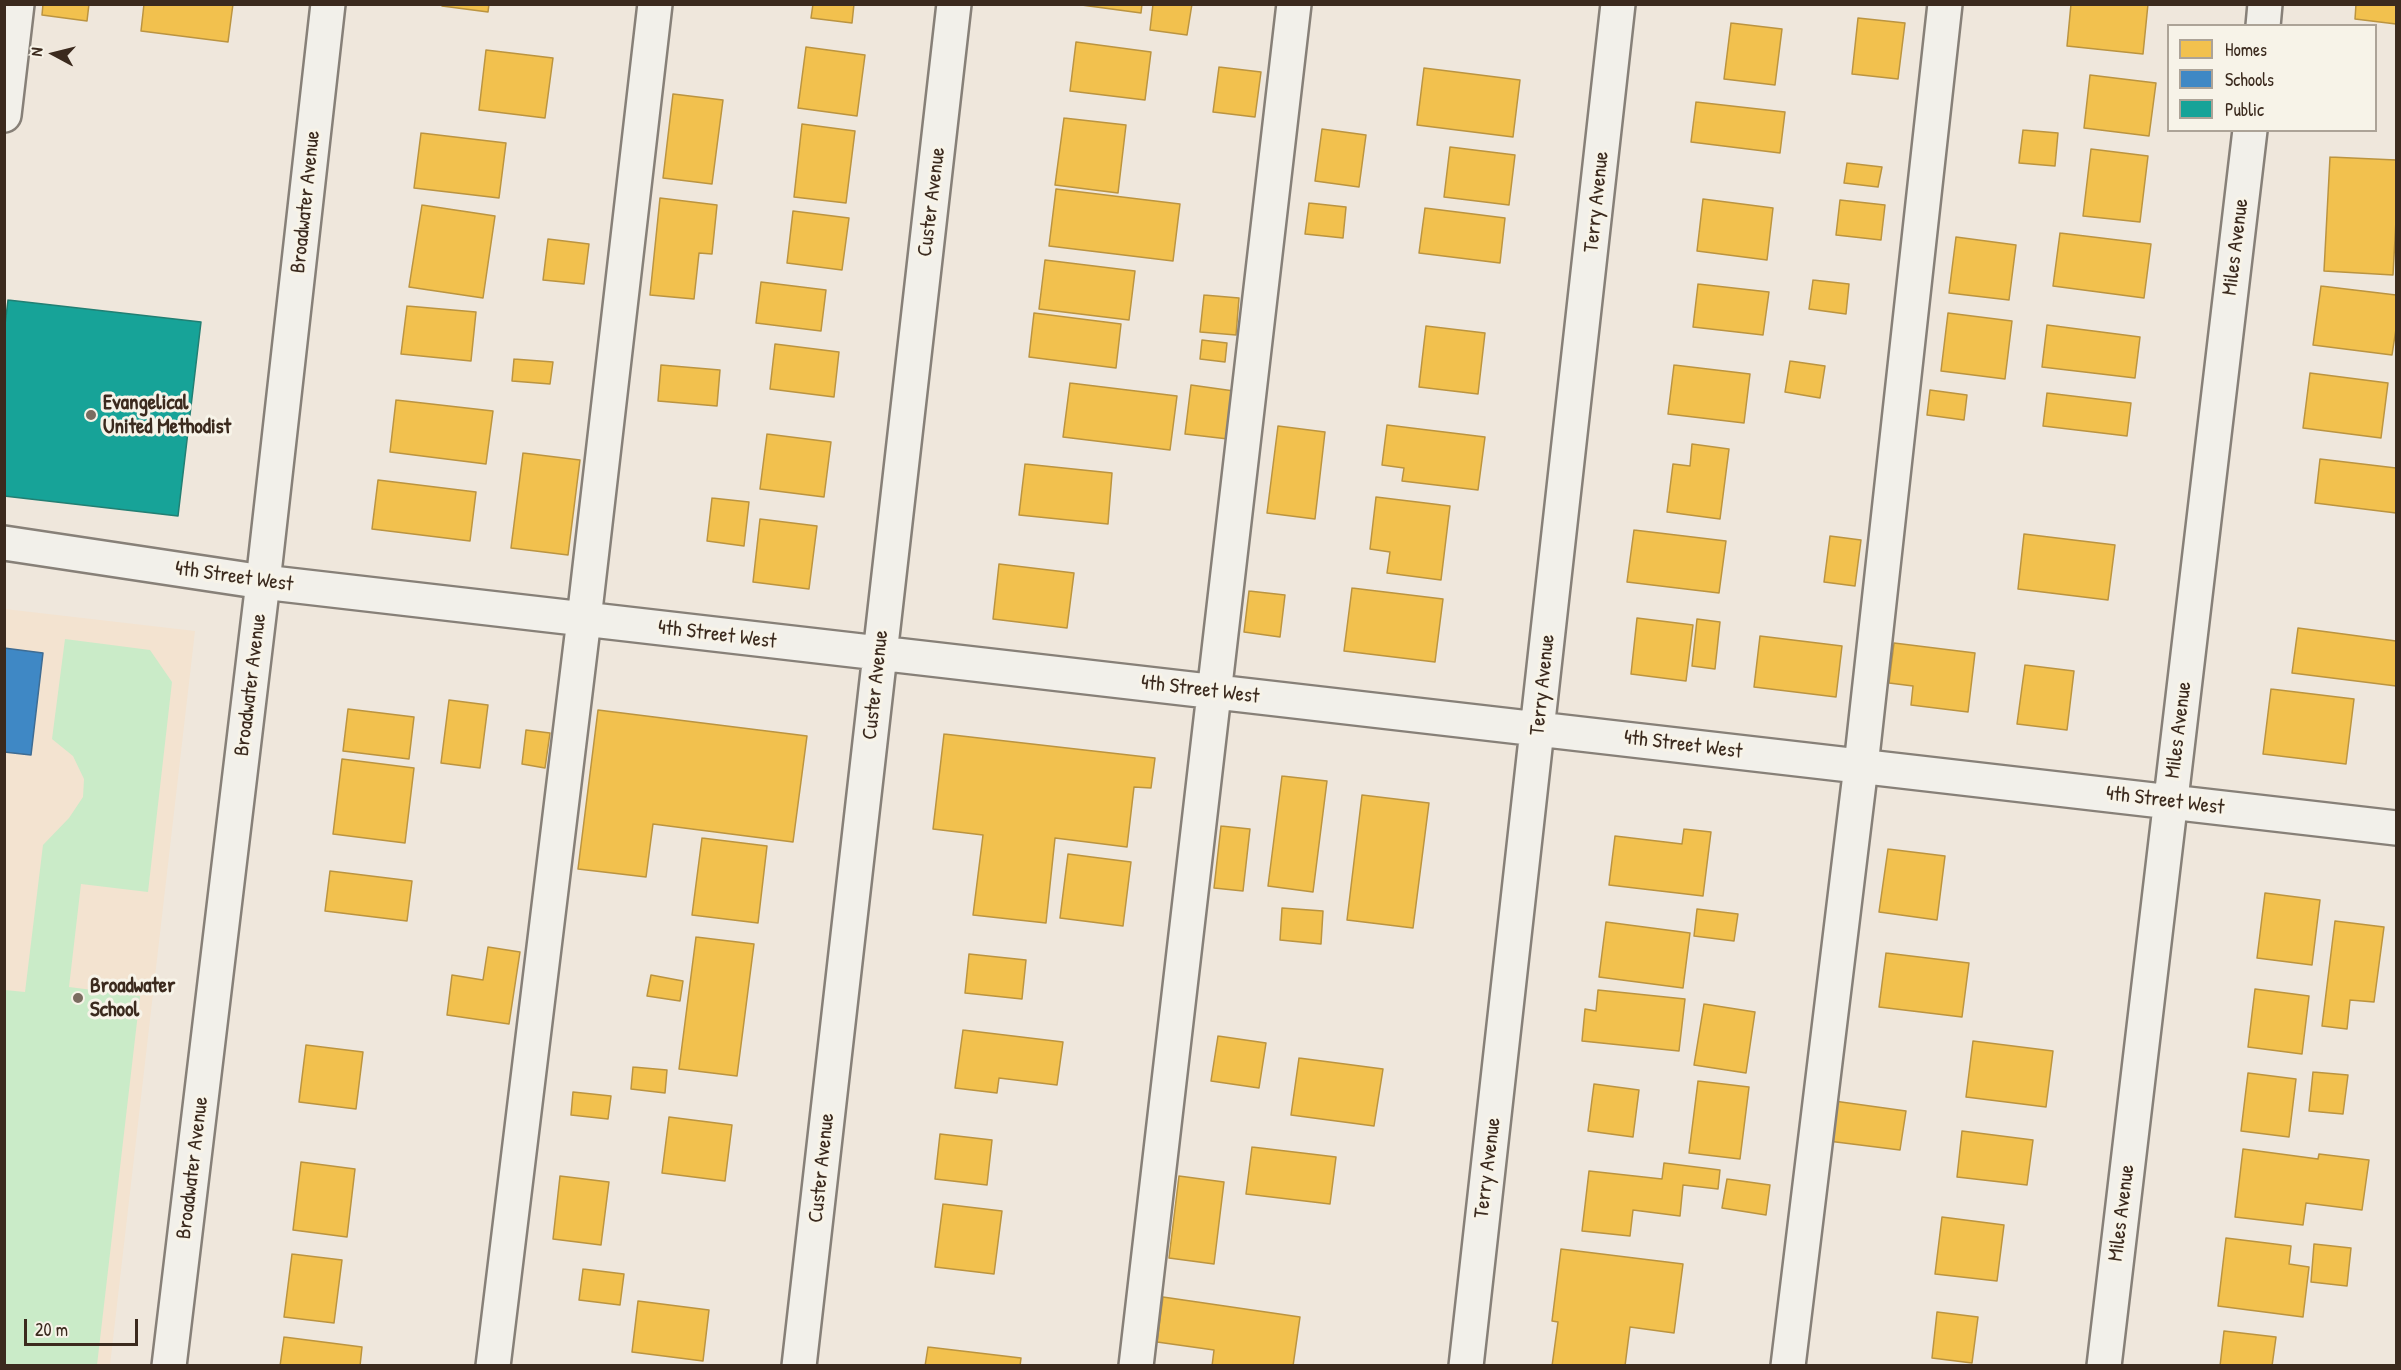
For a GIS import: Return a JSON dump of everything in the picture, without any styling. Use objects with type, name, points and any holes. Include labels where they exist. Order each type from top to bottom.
[{"type":"street","points":[[4,115],[17,4]]},
{"type":"street","name":"Broadwater Avenue","points":[[169,1365],[263,582],[328,4]]},
{"type":"street","points":[[493,1365],[584,619],[655,4]]},
{"type":"street","name":"Custer Avenue","points":[[799,1365],[954,4]]},
{"type":"street","points":[[1136,1365],[1294,4]]},
{"type":"street","name":"Terry Avenue","points":[[1466,1365],[1539,729],[1618,4]]},
{"type":"street","points":[[1788,1365],[1861,766],[1945,4]]},
{"type":"street","points":[[2263,24],[2265,4]]},
{"type":"street","name":"Miles Avenue","points":[[2104,1365],[2250,132]]},
{"type":"street","name":"4th Street West","points":[[4,543],[263,582],[2397,828]]},
{"type":"shaded area","name":"Broadwater School","points":[[5,609],[195,631],[110,1365],[5,1366]]},
{"type":"green space","name":"Broadwater School","points":[[65,639],[150,650],[172,682],[148,892],[81,884],[69,987],[140,996],[97,1365],[5,1365],[5,990],[25,992],[43,845],[69,818],[83,797],[84,779],[73,756],[52,739]]},
{"type":"building: Homes","points":[[43,4],[89,4],[87,21],[42,15]]},
{"type":"building: Homes","points":[[144,4],[233,4],[228,42],[141,31]]},
{"type":"building: Homes","points":[[442,4],[489,4],[488,12],[442,6]]},
{"type":"building: Homes","points":[[813,4],[854,4],[852,23],[811,18]]},
{"type":"building: Homes","points":[[1074,4],[1142,4],[1141,13]]},
{"type":"building: Homes","points":[[1153,4],[1192,4],[1187,35],[1150,30]]},
{"type":"building: Homes","points":[[2071,4],[2148,4],[2143,54],[2067,46]]},
{"type":"building: Homes","points":[[2356,4],[2396,4],[2396,24],[2355,19]]},
{"type":"building: Homes","points":[[1858,18],[1905,23],[1898,79],[1852,74]]},
{"type":"building: Homes","points":[[1731,23],[1782,29],[1775,85],[1724,79]]},
{"type":"building: Homes","points":[[1076,42],[1151,52],[1145,100],[1070,91]]},
{"type":"building: Homes","points":[[806,47],[865,55],[857,116],[798,108]]},
{"type":"building: Homes","points":[[486,50],[553,58],[545,118],[479,110]]},
{"type":"building: Homes","points":[[1219,67],[1261,72],[1255,117],[1213,112]]},
{"type":"building: Homes","points":[[1424,68],[1520,80],[1513,137],[1417,125]]},
{"type":"building: Homes","points":[[2090,75],[2156,83],[2149,136],[2084,128]]},
{"type":"building: Homes","points":[[673,94],[723,100],[712,184],[663,178]]},
{"type":"building: Homes","points":[[1696,102],[1785,112],[1780,153],[1691,142]]},
{"type":"building: Homes","points":[[1064,118],[1126,125],[1118,193],[1055,185]]},
{"type":"building: Homes","points":[[802,124],[855,131],[846,203],[794,197]]},
{"type":"building: Homes","points":[[1322,129],[1366,135],[1359,187],[1315,181]]},
{"type":"building: Homes","points":[[2023,130],[2058,133],[2055,166],[2019,163]]},
{"type":"building: Homes","points":[[421,133],[506,143],[499,198],[414,188]]},
{"type":"building: Homes","points":[[1450,147],[1515,155],[1509,205],[1444,197]]},
{"type":"building: Homes","points":[[2091,149],[2148,156],[2140,222],[2083,216]]},
{"type":"building: Homes","points":[[2330,157],[2396,160],[2393,275],[2324,271]]},
{"type":"building: Homes","points":[[1847,163],[1882,167],[1878,187],[1844,183]]},
{"type":"building: Homes","points":[[1056,189],[1180,204],[1173,261],[1049,246]]},
{"type":"building: Homes","points":[[660,198],[717,205],[712,254],[699,253],[694,299],[650,295]]},
{"type":"building: Homes","points":[[1703,199],[1773,208],[1767,260],[1697,251]]},
{"type":"building: Homes","points":[[1840,200],[1885,205],[1881,240],[1836,235]]},
{"type":"building: Homes","points":[[1309,203],[1346,207],[1343,238],[1305,234]]},
{"type":"building: Homes","points":[[422,205],[495,216],[483,298],[409,287]]},
{"type":"building: Homes","points":[[1425,208],[1505,218],[1500,263],[1419,253]]},
{"type":"building: Homes","points":[[793,211],[849,218],[842,270],[787,263]]},
{"type":"building: Homes","points":[[2060,233],[2151,244],[2144,298],[2053,286]]},
{"type":"building: Homes","points":[[1956,237],[2016,245],[2009,300],[1949,293]]},
{"type":"building: Homes","points":[[548,239],[589,244],[584,284],[543,280]]},
{"type":"building: Homes","points":[[1045,260],[1135,271],[1129,320],[1039,309]]},
{"type":"building: Homes","points":[[1813,280],[1849,284],[1846,314],[1809,309]]},
{"type":"building: Homes","points":[[761,282],[826,290],[821,331],[756,323]]},
{"type":"building: Homes","points":[[1698,284],[1769,292],[1763,335],[1693,327]]},
{"type":"building: Homes","points":[[2321,286],[2396,295],[2396,329],[2392,355],[2313,345]]},
{"type":"building: Homes","points":[[1204,295],[1239,298],[1236,335],[1200,332]]},
{"type":"building: Homes","points":[[407,306],[476,312],[471,361],[401,354]]},
{"type":"building: Homes","points":[[1034,313],[1121,324],[1116,368],[1029,357]]},
{"type":"building: Homes","points":[[1948,313],[2012,321],[2005,379],[1941,371]]},
{"type":"building: Homes","points":[[2047,325],[2140,337],[2135,378],[2042,367]]},
{"type":"building: Homes","points":[[1426,326],[1485,333],[1478,394],[1419,387]]},
{"type":"building: Homes","points":[[1202,340],[1227,343],[1225,362],[1200,359]]},
{"type":"building: Homes","points":[[775,344],[839,352],[834,397],[770,389]]},
{"type":"building: Homes","points":[[514,359],[553,362],[550,384],[512,381]]},
{"type":"building: Homes","points":[[1790,361],[1825,366],[1820,398],[1785,392]]},
{"type":"building: Homes","points":[[661,365],[720,370],[717,406],[658,401]]},
{"type":"building: Homes","points":[[1674,365],[1750,374],[1744,423],[1668,414]]},
{"type":"building: Homes","points":[[2310,373],[2388,383],[2381,438],[2303,428]]},
{"type":"building: Homes","points":[[1070,383],[1177,396],[1170,450],[1063,437]]},
{"type":"building: Homes","points":[[1191,385],[1234,391],[1228,439],[1185,434]]},
{"type":"building: Homes","points":[[1930,390],[1967,395],[1964,420],[1927,415]]},
{"type":"building: Homes","points":[[2047,393],[2131,403],[2127,436],[2043,426]]},
{"type":"building: Homes","points":[[396,400],[493,411],[486,464],[390,452]]},
{"type":"building: Homes","points":[[1387,425],[1485,437],[1478,490],[1402,481],[1404,468],[1382,465]]},
{"type":"building: Homes","points":[[1278,426],[1325,432],[1315,519],[1267,513]]},
{"type":"building: Homes","points":[[767,434],[831,442],[824,497],[760,489]]},
{"type":"building: Homes","points":[[1692,444],[1729,449],[1720,519],[1667,512],[1673,464],[1690,466]]},
{"type":"building: Homes","points":[[523,453],[580,460],[568,555],[511,548]]},
{"type":"building: Homes","points":[[2320,459],[2396,468],[2396,513],[2315,503]]},
{"type":"building: Homes","points":[[1025,464],[1112,473],[1108,524],[1019,515]]},
{"type":"building: Homes","points":[[378,480],[476,492],[470,541],[372,529]]},
{"type":"building: Homes","points":[[1376,497],[1450,506],[1441,580],[1387,573],[1390,552],[1370,549]]},
{"type":"building: Homes","points":[[712,498],[749,502],[744,546],[707,541]]},
{"type":"building: Homes","points":[[760,519],[817,526],[809,589],[753,582]]},
{"type":"building: Homes","points":[[1634,530],[1726,541],[1719,593],[1627,582]]},
{"type":"building: Homes","points":[[2024,534],[2115,545],[2108,600],[2018,589]]},
{"type":"building: Homes","points":[[1830,536],[1861,540],[1855,586],[1824,582]]},
{"type":"building: Homes","points":[[999,564],[1074,573],[1067,628],[993,619]]},
{"type":"building: Homes","points":[[1352,588],[1443,599],[1435,662],[1344,651]]},
{"type":"building: Homes","points":[[1249,591],[1285,595],[1280,637],[1244,632]]},
{"type":"building: Homes","points":[[1637,618],[1693,625],[1686,681],[1631,674]]},
{"type":"building: Homes","points":[[1697,619],[1720,622],[1715,669],[1692,666]]},
{"type":"building: Homes","points":[[2298,628],[2396,641],[2396,686],[2292,673]]},
{"type":"building: Homes","points":[[1760,636],[1842,646],[1836,697],[1754,687]]},
{"type":"building: Homes","points":[[1894,643],[1975,653],[1968,712],[1911,705],[1913,686],[1889,683]]},
{"type":"building: Homes","points":[[2025,665],[2074,671],[2067,730],[2017,724]]},
{"type":"building: Homes","points":[[2271,689],[2354,699],[2346,764],[2263,754]]},
{"type":"building: Homes","points":[[449,700],[488,705],[480,768],[441,763]]},
{"type":"building: Homes","points":[[348,709],[414,717],[409,759],[343,751]]},
{"type":"building: Homes","points":[[598,710],[807,736],[793,842],[653,824],[646,877],[578,869]]},
{"type":"building: Homes","points":[[526,730],[550,733],[545,768],[522,764]]},
{"type":"building: Homes","points":[[944,734],[1155,758],[1151,788],[1134,787],[1127,847],[1055,838],[1046,923],[973,915],[983,835],[933,829]]},
{"type":"building: Homes","points":[[342,759],[414,768],[405,843],[333,834]]},
{"type":"building: Homes","points":[[1282,776],[1327,781],[1313,892],[1268,886]]},
{"type":"building: Homes","points":[[1362,795],[1429,803],[1413,928],[1347,920]]},
{"type":"building: Homes","points":[[1221,826],[1250,829],[1243,891],[1214,888]]},
{"type":"building: Homes","points":[[1684,829],[1711,832],[1703,896],[1609,885],[1615,836],[1682,844]]},
{"type":"building: Homes","points":[[702,838],[767,846],[758,923],[692,915]]},
{"type":"building: Homes","points":[[1888,849],[1945,856],[1937,920],[1879,912]]},
{"type":"building: Homes","points":[[1068,854],[1131,862],[1123,926],[1060,918]]},
{"type":"building: Homes","points":[[330,871],[412,881],[407,921],[325,911]]},
{"type":"building: Homes","points":[[2265,893],[2320,900],[2312,965],[2257,958]]},
{"type":"building: Homes","points":[[1282,908],[1323,911],[1321,944],[1280,940]]},
{"type":"building: Homes","points":[[1697,909],[1738,914],[1734,941],[1694,936]]},
{"type":"building: Homes","points":[[2335,921],[2384,927],[2374,1002],[2350,1000],[2347,1029],[2322,1026]]},
{"type":"building: Homes","points":[[1606,922],[1690,933],[1683,988],[1599,977]]},
{"type":"building: Homes","points":[[696,937],[754,944],[737,1076],[679,1069]]},
{"type":"building: Homes","points":[[488,947],[520,952],[509,1024],[447,1015],[452,975],[483,980]]},
{"type":"building: Homes","points":[[1886,953],[1969,963],[1962,1017],[1879,1007]]},
{"type":"building: Homes","points":[[969,954],[1026,960],[1022,999],[965,993]]},
{"type":"building: Homes","points":[[651,975],[683,981],[680,1001],[647,996]]},
{"type":"building: Homes","points":[[2255,989],[2309,996],[2302,1054],[2248,1047]]},
{"type":"building: Homes","points":[[1598,990],[1685,999],[1679,1051],[1582,1041],[1585,1009],[1596,1011]]},
{"type":"building: Homes","points":[[1704,1004],[1755,1012],[1746,1073],[1694,1065]]},
{"type":"building: Homes","points":[[963,1030],[1063,1042],[1057,1085],[999,1078],[997,1093],[955,1088]]},
{"type":"building: Homes","points":[[1218,1036],[1266,1043],[1259,1088],[1211,1081]]},
{"type":"building: Homes","points":[[1973,1041],[2053,1051],[2046,1107],[1966,1097]]},
{"type":"building: Homes","points":[[306,1045],[363,1052],[356,1109],[299,1102]]},
{"type":"building: Homes","points":[[1299,1058],[1383,1069],[1374,1126],[1291,1115]]},
{"type":"building: Homes","points":[[633,1067],[667,1070],[665,1093],[631,1089]]},
{"type":"building: Homes","points":[[2313,1072],[2348,1075],[2343,1114],[2309,1111]]},
{"type":"building: Homes","points":[[2248,1073],[2296,1079],[2289,1137],[2241,1131]]},
{"type":"building: Homes","points":[[1698,1081],[1749,1087],[1740,1159],[1689,1153]]},
{"type":"building: Homes","points":[[1594,1084],[1639,1090],[1633,1137],[1588,1131]]},
{"type":"building: Homes","points":[[573,1092],[611,1096],[608,1119],[571,1115]]},
{"type":"building: Homes","points":[[1834,1101],[1906,1111],[1900,1150],[1828,1141]]},
{"type":"building: Homes","points":[[669,1117],[732,1125],[725,1181],[662,1173]]},
{"type":"building: Homes","points":[[1962,1131],[2033,1140],[2027,1185],[1957,1177]]},
{"type":"building: Homes","points":[[940,1134],[992,1140],[987,1185],[935,1179]]},
{"type":"building: Homes","points":[[1252,1147],[1336,1157],[1330,1204],[1246,1194]]},
{"type":"building: Homes","points":[[2243,1149],[2318,1159],[2319,1154],[2369,1160],[2362,1210],[2306,1203],[2303,1225],[2235,1217]]},
{"type":"building: Homes","points":[[301,1162],[355,1169],[347,1237],[293,1230]]},
{"type":"building: Homes","points":[[1664,1163],[1720,1170],[1718,1189],[1683,1185],[1680,1216],[1633,1210],[1630,1236],[1582,1231],[1589,1171],[1662,1179]]},
{"type":"building: Homes","points":[[560,1176],[609,1182],[601,1245],[553,1239]]},
{"type":"building: Homes","points":[[1179,1176],[1224,1182],[1214,1264],[1169,1258]]},
{"type":"building: Homes","points":[[1727,1179],[1770,1185],[1766,1215],[1722,1208]]},
{"type":"building: Homes","points":[[943,1204],[1002,1211],[994,1274],[935,1267]]},
{"type":"building: Homes","points":[[1942,1217],[2004,1225],[1997,1281],[1935,1274]]},
{"type":"building: Homes","points":[[2226,1238],[2291,1246],[2289,1264],[2309,1267],[2303,1317],[2218,1306]]},
{"type":"building: Homes","points":[[2314,1244],[2351,1248],[2347,1286],[2311,1282]]},
{"type":"building: Homes","points":[[1561,1249],[1683,1264],[1674,1333],[1630,1327],[1625,1366],[1552,1366],[1558,1322],[1552,1321]]},
{"type":"building: Homes","points":[[292,1254],[342,1260],[334,1323],[284,1317]]},
{"type":"building: Homes","points":[[583,1269],[624,1274],[620,1305],[579,1300]]},
{"type":"building: Homes","points":[[1163,1297],[1300,1317],[1293,1366],[1212,1366],[1214,1350],[1157,1342]]},
{"type":"building: Homes","points":[[638,1301],[709,1310],[703,1361],[632,1352]]},
{"type":"building: Homes","points":[[1937,1312],[1978,1317],[1972,1363],[1932,1358]]},
{"type":"building: Homes","points":[[2224,1331],[2276,1337],[2272,1366],[2220,1366]]},
{"type":"building: Homes","points":[[284,1337],[362,1347],[360,1366],[280,1366]]},
{"type":"building: Homes","points":[[928,1347],[1021,1358],[1020,1366],[925,1366]]},
{"type":"building: Schools","points":[[4,648],[43,653],[31,755],[4,752]]},
{"type":"building: Public","points":[[8,300],[201,322],[178,516],[4,496],[4,333]]},
{"type":"place","name":"Evangelical United Methodist","points":[[91,415]]},
{"type":"place","name":"Broadwater School","points":[[78,998]]}]
